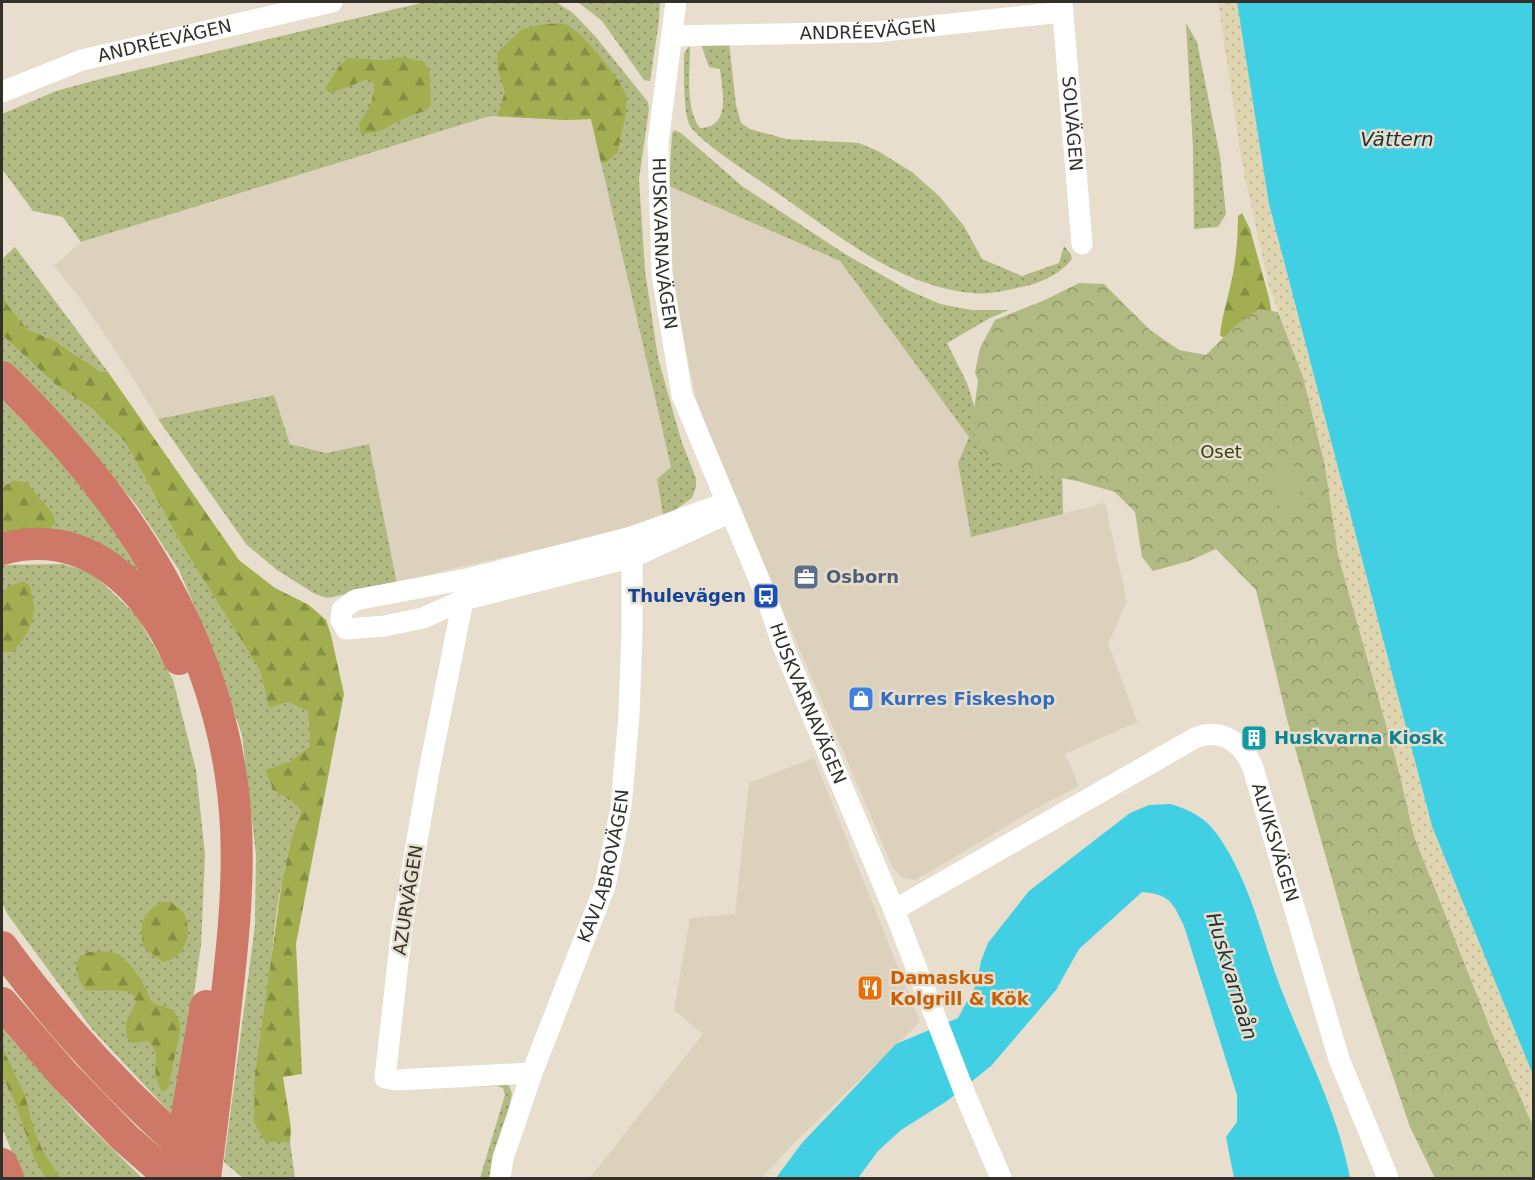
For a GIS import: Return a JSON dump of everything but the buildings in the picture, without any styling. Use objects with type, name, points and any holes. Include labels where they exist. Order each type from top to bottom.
[{"type":"highway","points":[[2,377],[100,484],[141,542],[171,594],[196,648],[218,713],[228,761],[236,826],[237,881],[231,963],[205,1179]]},
{"type":"highway","points":[[2,549],[21,544],[55,544],[87,554],[116,570],[140,594],[162,624],[191,689],[203,731],[212,777],[216,819],[218,870],[215,925],[210,975],[176,1179]]},
{"type":"highway","points":[[2,937],[22,976]]},
{"type":"highway","points":[[2,947],[22,976],[79,1044],[145,1113],[219,1179]]},
{"type":"highway","points":[[2,1003],[64,1074],[124,1137],[171,1179]]},
{"type":"highway","points":[[2,1164],[8,1179]]},
{"type":"street","name":"ANDRÉEVÄGEN","points":[[2,92],[82,60],[332,2]]},
{"type":"street","name":"HUSKVARNAVÄGEN","points":[[676,2],[658,143],[662,274],[682,395],[766,596],[783,646],[894,910],[927,1000],[1001,1179]]},
{"type":"street","name":"ANDRÉEVÄGEN","points":[[672,36],[875,32],[1063,7]]},
{"type":"street","name":"SOLVÄGEN","points":[[1063,7],[1082,244]]},
{"type":"street","points":[[632,547],[355,600],[342,610],[341,620],[346,629],[385,626],[423,618],[463,600],[632,547],[729,507]]},
{"type":"street","name":"KAVLABROVÄGEN","points":[[500,1179],[503,1158],[531,1073],[605,886],[621,807],[629,715],[632,547]]},
{"type":"street","name":"AZURVÄGEN","points":[[467,579],[429,771],[402,927],[385,1078],[396,1080],[531,1073]]},
{"type":"street","name":"ALVIKSVÄGEN","points":[[894,910],[1195,738],[1216,733],[1226,737],[1249,758],[1253,768],[1339,1059],[1389,1179]]},
{"type":"shaded area","points":[[490,116],[591,119],[671,467],[657,479],[663,515],[594,537],[442,571],[397,584],[369,445],[326,453],[290,444],[273,395],[158,419],[114,348],[79,297],[54,266],[81,242]]},
{"type":"shaded area","points":[[669,186],[840,261],[969,437],[958,463],[971,537],[1105,503],[1127,602],[1108,643],[1137,722],[1065,754],[1079,786],[1037,808],[916,880],[903,878],[893,868],[719,461],[696,398],[678,312],[671,263]]},
{"type":"shaded area","points":[[814,758],[920,1022],[795,1142],[761,1178],[590,1178],[703,1034],[674,1010],[690,918],[735,914],[749,783]]},
{"type":"green space","points":[[425,2],[556,2],[573,13],[595,36],[648,102],[649,109],[639,179],[645,271],[658,358],[681,440],[696,478],[692,498],[675,510],[663,515],[657,479],[671,467],[591,119],[490,116],[81,242],[63,217],[33,211],[2,169],[2,114],[56,91]]},
{"type":"green space","points":[[578,2],[660,2],[650,81],[644,80],[602,21]]},
{"type":"green space","points":[[1186,23],[1197,42],[1220,156],[1226,214],[1218,227],[1194,229],[1193,148]]},
{"type":"green space","points":[[545,24],[564,24],[571,27],[589,43],[622,86],[626,99],[626,114],[618,152],[608,161],[601,163],[591,119],[497,116],[505,92],[498,69],[497,53],[522,29]]},
{"type":"green space","points":[[729,43],[736,105],[741,123],[750,129],[786,139],[859,143],[878,151],[912,172],[940,197],[964,226],[982,259],[1022,276],[1059,263],[1064,246],[1072,259],[1061,270],[1040,282],[1024,287],[977,293],[944,288],[917,280],[891,268],[842,239],[728,159],[690,126],[685,102],[684,54],[689,46],[690,101],[695,120],[700,128],[710,126],[721,114],[722,87],[720,69],[709,67],[701,44]]},
{"type":"green space","points":[[401,57],[423,61],[429,70],[431,106],[380,131],[361,134],[359,124],[371,104],[375,85],[368,79],[331,93],[326,87],[340,65],[348,58],[385,60]]},
{"type":"green space","points":[[674,130],[681,133],[742,186],[845,254],[908,290],[940,304],[971,310],[1009,310],[990,318],[947,343],[967,383],[980,424],[1062,467],[1063,514],[971,537],[958,463],[969,437],[840,261],[669,186]]},
{"type":"green space","points":[[1242,213],[1250,229],[1269,298],[1277,342],[1233,346],[1220,335],[1234,266],[1238,216]]},
{"type":"green space","points":[[15,247],[108,372],[101,372],[55,341],[27,329],[7,304],[2,288],[2,259]]},
{"type":"green space","name":"Oset","points":[[1079,283],[1104,284],[1150,330],[1179,350],[1206,355],[1237,324],[1259,309],[1278,312],[1303,377],[1325,466],[1338,555],[1397,764],[1414,836],[1492,1033],[1533,1126],[1533,1178],[1435,1178],[1410,1127],[1362,985],[1288,723],[1256,590],[1216,549],[1189,561],[1153,571],[1142,557],[1135,512],[1115,492],[1077,481],[994,465],[975,441],[974,410],[978,381],[975,372],[980,348],[995,320],[1045,300]]},
{"type":"green space","points":[[2,288],[7,304],[27,329],[55,341],[101,372],[108,372],[239,560],[275,588],[309,605],[326,620],[344,694],[296,944],[302,1074],[283,1077],[291,1128],[290,1142],[265,1142],[254,1122],[255,1075],[282,881],[292,837],[301,811],[291,801],[274,791],[265,770],[289,762],[310,746],[308,711],[287,702],[269,707],[260,670],[178,538],[126,443],[91,408],[55,384],[2,335]]},
{"type":"green space","points":[[2,335],[55,384],[91,408],[126,443],[178,538],[287,702],[308,711],[310,746],[289,762],[274,791],[291,801],[301,811],[289,850],[274,932],[268,1017],[265,1142],[290,1142],[295,1178],[243,1178],[224,1162],[255,925],[256,855],[242,735],[212,647],[179,570],[137,506],[83,442],[2,359]]},
{"type":"green space","points":[[274,395],[290,444],[326,453],[369,444],[397,584],[327,598],[315,594],[277,570],[246,544],[158,419]]},
{"type":"green space","points":[[2,400],[92,495],[133,547],[151,575],[182,635],[204,699],[223,799],[228,878],[215,1009],[194,1178],[184,1178],[216,970],[223,888],[223,822],[206,714],[174,635],[156,600],[122,565],[97,546],[45,532],[2,540]]},
{"type":"green space","points":[[1293,462],[1306,514],[1283,520],[1269,468]]},
{"type":"green space","points":[[13,481],[28,484],[54,515],[55,524],[49,529],[2,531],[2,487]]},
{"type":"green space","points":[[63,564],[92,573],[137,616],[173,680],[196,770],[205,855],[201,945],[176,1119],[92,1029],[8,915],[2,903],[2,565]]},
{"type":"green space","points":[[23,581],[29,585],[34,605],[32,622],[13,652],[2,652],[2,595],[8,587]]},
{"type":"green space","points":[[161,902],[173,904],[181,910],[188,929],[187,940],[182,950],[174,958],[163,962],[143,947],[142,932],[145,916]]},
{"type":"green space","points":[[88,952],[112,952],[119,955],[137,973],[152,1003],[174,1010],[180,1024],[180,1032],[168,1088],[161,1091],[155,1071],[155,1050],[148,1041],[132,1043],[127,1038],[126,1023],[136,1002],[134,995],[127,991],[86,990],[83,985],[78,975],[77,965],[78,960]]},
{"type":"green space","points":[[2,1028],[80,1117],[142,1178],[23,1178],[2,1128]]},
{"type":"green space","points":[[2,1047],[25,1095],[33,1127],[42,1149],[60,1178],[46,1178],[35,1160],[14,1100],[2,1075]]},
{"type":"green space","points":[[506,1083],[512,1094],[494,1178],[480,1178],[505,1095],[503,1088],[497,1086],[401,1088]]},
{"type":"sand","points":[[1218,2],[1237,2],[1269,204],[1432,826],[1533,1075],[1533,1126],[1492,1033],[1414,836],[1397,764],[1338,555],[1325,466],[1303,377],[1269,286],[1243,169]]},
{"type":"water","name":"Vättern","points":[[1237,2],[1533,2],[1533,1075],[1432,826],[1269,204]]},
{"type":"water","name":"Huskvarnaån","points":[[1171,804],[1202,818],[1216,833],[1238,869],[1281,989],[1338,1129],[1350,1178],[1234,1178],[1226,1137],[1237,1122],[1237,1095],[1184,926],[1169,901],[1159,895],[1142,892],[1079,949],[1056,990],[991,1066],[947,1101],[901,1130],[878,1151],[858,1178],[776,1178],[802,1143],[896,1044],[958,1018],[977,983],[981,961],[988,943],[1029,891],[1130,813],[1149,805]]},
{"type":"place","name":"Osborn","points":[[806,577]]},
{"type":"place","name":"Thulevägen","points":[[766,596]]},
{"type":"place","name":"Kurres Fiskeshop","points":[[861,699]]},
{"type":"place","name":"Huskvarna Kiosk","points":[[1254,738]]},
{"type":"place","name":"Damaskus Kolgrill & Kök","points":[[870,988]]}]
